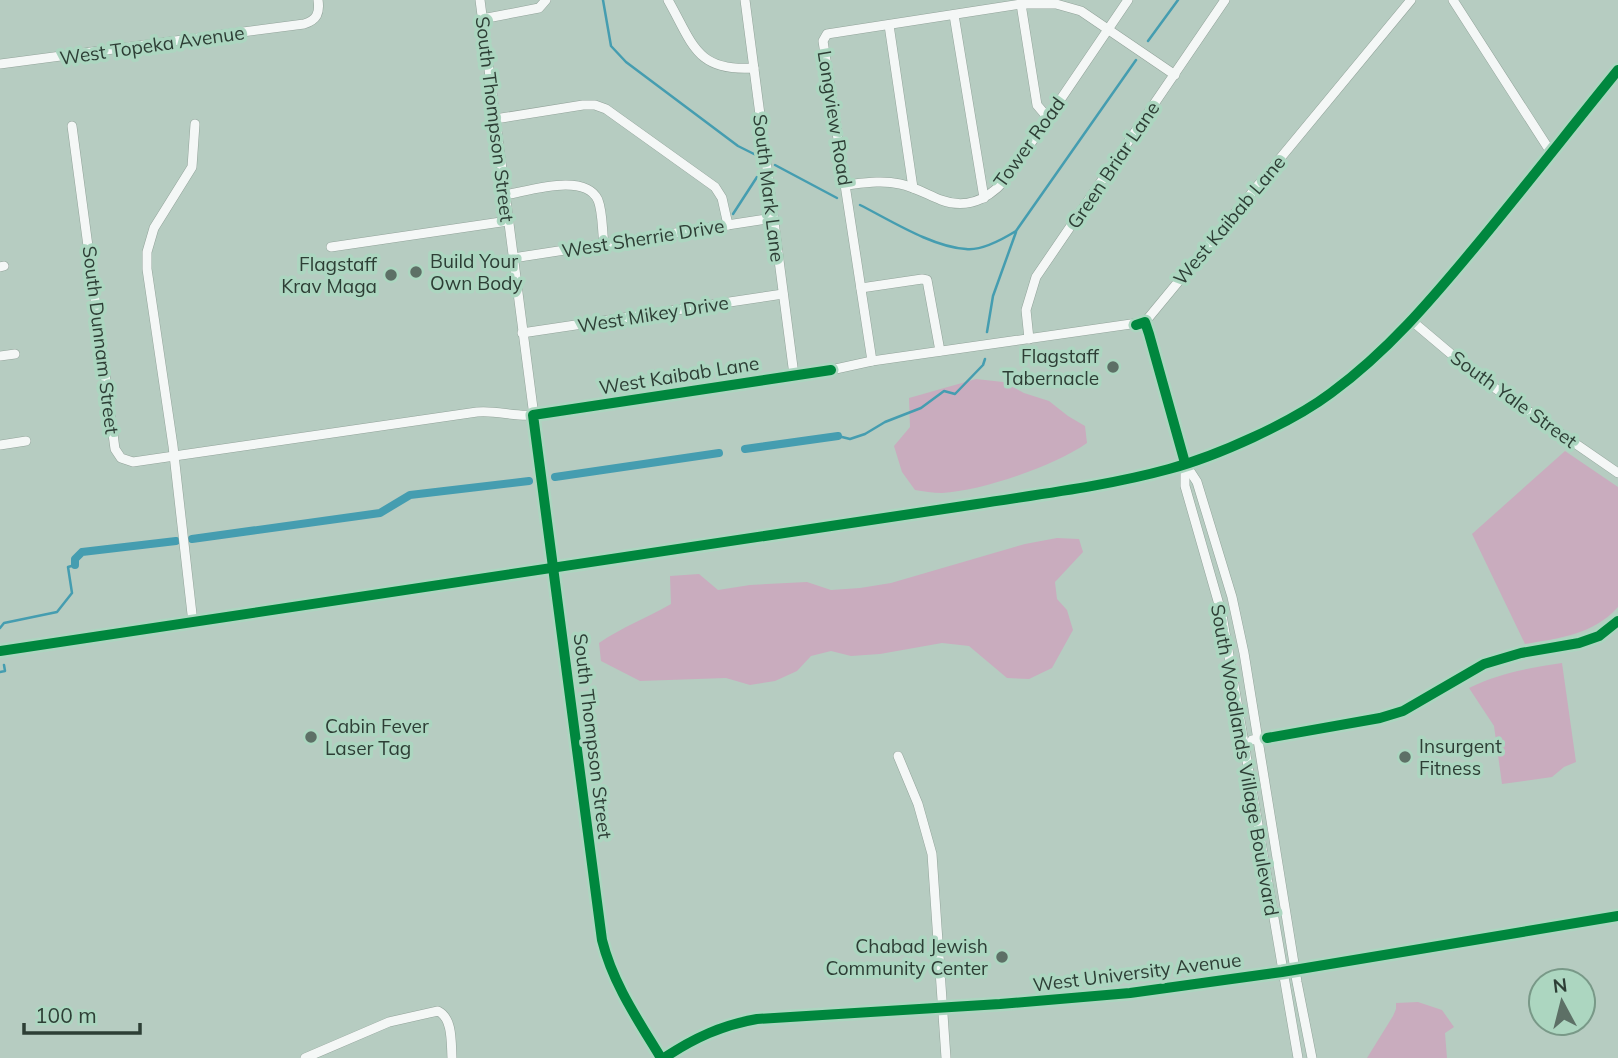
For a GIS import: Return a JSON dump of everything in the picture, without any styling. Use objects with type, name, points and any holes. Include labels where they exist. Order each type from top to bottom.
[{"type":"main road","points":[[0,651],[1049,492],[1169,469],[1242,441],[1312,406],[1371,362],[1412,321],[1552,154],[1618,70]]},
{"type":"street","name":"West Topeka Avenue","points":[[0,64],[304,24],[315,19],[318,14],[318,0]]},
{"type":"street","name":"South Thompson Street","points":[[480,0],[602,940],[619,988],[663,1058]]},
{"type":"street","points":[[482,19],[539,8],[546,0]]},
{"type":"street","points":[[668,0],[695,48],[709,62],[727,69],[754,68]]},
{"type":"street","name":"South Mark Lane","points":[[745,0],[794,375]]},
{"type":"street","name":"Tower Road","points":[[846,185],[886,182],[913,188],[952,203],[974,202],[984,198],[1005,180],[1128,0]]},
{"type":"street","name":"Green Briar Lane","points":[[1029,339],[1026,310],[1036,277],[1225,0]]},
{"type":"street","name":"West Kaibab Lane","points":[[174,457],[477,412],[533,415],[872,361],[1145,323],[1411,0]]},
{"type":"street","points":[[1453,0],[1552,154]]},
{"type":"street","name":"Longview Road","points":[[872,361],[823,41],[827,34],[1045,2],[1069,7],[1108,28],[1175,75]]},
{"type":"street","points":[[1021,4],[1037,105],[1048,118]]},
{"type":"street","points":[[954,15],[984,198]]},
{"type":"street","points":[[889,25],[913,188]]},
{"type":"street","points":[[495,119],[583,105],[606,109],[715,187],[722,198],[728,225]]},
{"type":"street","points":[[193,623],[174,457],[149,286],[147,252],[154,228],[192,167],[195,124]]},
{"type":"street","name":"South Dunnam Street","points":[[72,126],[115,449],[121,458],[133,462],[174,457]]},
{"type":"street","points":[[505,195],[582,185],[596,197],[599,205],[604,244]]},
{"type":"street","name":"West Sherrie Drive","points":[[513,258],[773,218]]},
{"type":"street","points":[[331,247],[508,221]]},
{"type":"street","points":[[861,288],[922,279],[927,281],[940,351]]},
{"type":"street","name":"West Mikey Drive","points":[[522,333],[783,294]]},
{"type":"street","name":"South Yale Street","points":[[1412,321],[1476,375],[1618,473]]},
{"type":"street","name":"South Woodlands Village Boulevard","points":[[1145,323],[1185,463],[1185,486],[1222,615],[1297,1058]]},
{"type":"street","points":[[0,356],[15,354]]},
{"type":"street","points":[[0,445],[26,442]]},
{"type":"street","name":"South Woodlands Village Boulevard","points":[[1185,463],[1198,482],[1232,597],[1312,1058]]},
{"type":"street","points":[[1245,741],[1403,712],[1483,664],[1521,653],[1579,643],[1599,635],[1618,621]]},
{"type":"street","points":[[898,756],[918,804],[932,854],[946,1058]]},
{"type":"street","name":"West University Avenue","points":[[663,1058],[709,1032],[745,1021],[1093,997],[1282,972],[1618,916]]},
{"type":"street","points":[[305,1058],[389,1022],[438,1011],[447,1018],[453,1058]]},
{"type":"shaded area","points":[[976,379],[1003,382],[1024,393],[1049,401],[1085,426],[1087,443],[1037,468],[977,488],[942,493],[915,490],[902,472],[894,446],[910,427],[909,398]]},
{"type":"shaded area","points":[[1565,451],[1618,487],[1618,607],[1598,624],[1575,634],[1525,644],[1472,534]]},
{"type":"shaded area","points":[[1057,538],[1079,539],[1083,552],[1055,582],[1057,599],[1067,610],[1073,630],[1052,668],[1029,679],[1007,678],[969,646],[942,643],[880,654],[851,656],[831,651],[811,656],[797,671],[775,681],[750,685],[726,678],[640,681],[601,661],[599,643],[671,604],[670,576],[699,574],[718,590],[750,585],[807,582],[831,590],[860,588],[891,583],[1025,544]]},
{"type":"shaded area","points":[[1562,663],[1576,762],[1564,767],[1552,777],[1502,784],[1494,726],[1469,688],[1503,675]]},
{"type":"shaded area","points":[[1418,1002],[1442,1010],[1454,1027],[1445,1033],[1447,1058],[1367,1058],[1393,1016],[1396,1003]]},
{"type":"waterway","points":[[603,0],[611,46],[626,62],[738,146],[756,155]]},
{"type":"waterway","points":[[1148,41],[1178,0]]},
{"type":"waterway","points":[[860,205],[939,243],[966,249],[992,244],[1016,231],[1136,60]]},
{"type":"waterway","points":[[775,165],[837,198]]},
{"type":"waterway","points":[[733,214],[757,177]]},
{"type":"waterway","points":[[987,332],[993,296],[1016,232]]},
{"type":"waterway","points":[[838,436],[850,439],[865,434],[885,422],[921,408],[944,391],[955,394],[983,365],[985,359]]},
{"type":"waterway","points":[[745,449],[838,436]]},
{"type":"waterway","points":[[555,477],[719,453]]},
{"type":"waterway","points":[[192,539],[380,513],[410,495],[529,481]]},
{"type":"waterway","points":[[75,565],[75,559],[82,552],[176,541]]},
{"type":"waterway","points":[[0,628],[4,623],[57,612],[72,593],[68,567],[75,565]]},
{"type":"waterway","points":[[0,672],[5,671],[4,665]]},
{"type":"cycle path","points":[[0,651],[1073,489],[1146,475],[1209,456],[1296,416],[1331,393],[1371,360],[1442,286],[1618,70]]},
{"type":"cycle path","points":[[1136,325],[1145,322],[1185,463]]},
{"type":"cycle path","points":[[661,1058],[619,987],[602,940],[533,415],[831,370]]},
{"type":"cycle path","points":[[1267,738],[1380,718],[1403,711],[1484,664],[1521,653],[1579,643],[1599,636],[1618,621]]},
{"type":"cycle path","points":[[664,1058],[709,1033],[757,1019],[1130,993],[1282,972],[1618,916]]},
{"type":"place","name":"Build Your Own Body","points":[[416,272]]},
{"type":"place","name":"Flagstaff Krav Maga","points":[[391,275]]},
{"type":"place","name":"Flagstaff Tabernacle","points":[[1113,367]]},
{"type":"place","name":"Cabin Fever Laser Tag","points":[[311,737]]},
{"type":"place","name":"Insurgent Fitness","points":[[1405,757]]},
{"type":"place","name":"Chabad Jewish Community Center","points":[[1002,957]]}]
